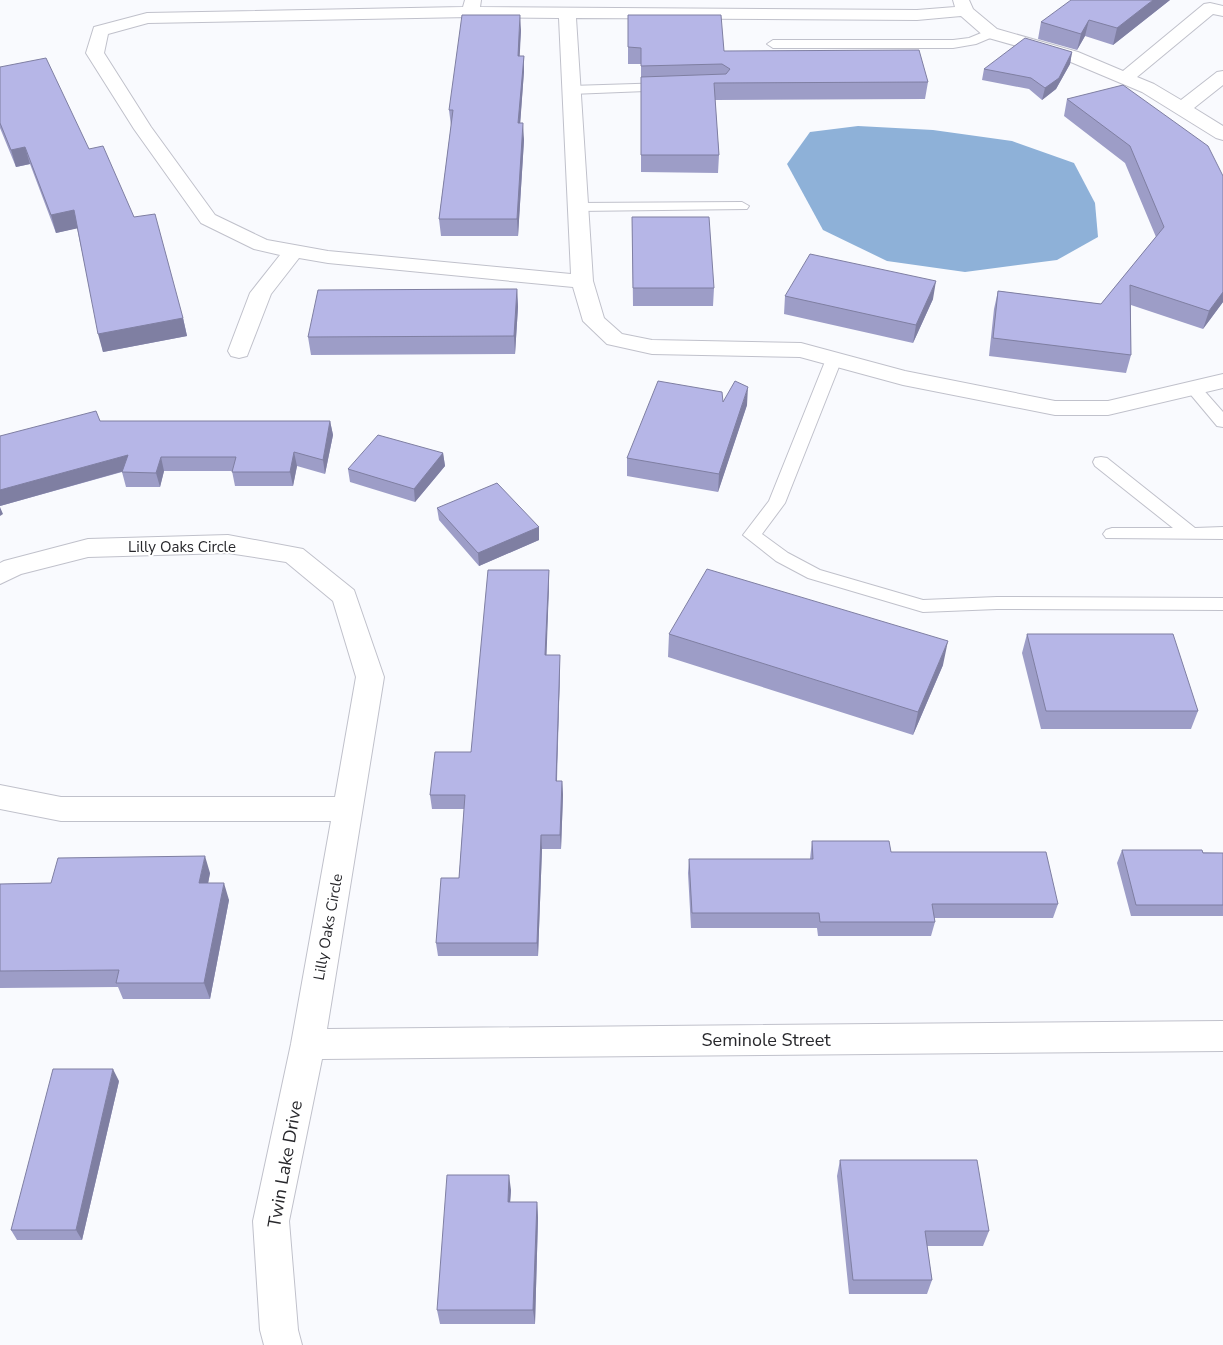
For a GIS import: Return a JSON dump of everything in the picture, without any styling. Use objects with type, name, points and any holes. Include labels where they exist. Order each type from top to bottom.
[{"type":"street","points":[[582,281],[504,275],[294,251],[261,245],[208,218],[143,129],[95,53],[100,31],[146,18],[472,6],[567,14],[917,15],[963,5],[990,33],[1072,56],[1125,78],[1148,88],[1223,134]]},
{"type":"street","points":[[1125,78],[1210,8],[1223,11]]},
{"type":"street","points":[[567,14],[582,281],[594,321],[615,339],[652,347],[802,350],[903,378],[1055,408],[1108,408],[1223,381]]},
{"type":"street","points":[[1182,109],[1223,76]]},
{"type":"street","points":[[239,351],[261,293],[294,251]]},
{"type":"street","name":"Lilly Oaks Circle","points":[[0,575],[13,567],[88,548],[228,544],[294,555],[345,597],[370,677],[308,1044]]},
{"type":"street","points":[[0,797],[60,809],[348,809]]},
{"type":"street","name":"Seminole Street","points":[[308,1044],[1223,1036]]},
{"type":"street","name":"Twin Lake Drive","points":[[283,1345],[279,1330],[271,1222],[308,1044]]},
{"type":"lane","points":[[773,44],[953,44],[972,41],[990,33]]},
{"type":"lane","points":[[571,90],[681,87]]},
{"type":"lane","points":[[578,206],[742,206]]},
{"type":"lane","points":[[834,359],[776,503],[752,535],[782,557],[814,574],[923,606],[997,603],[1223,604]]},
{"type":"lane","points":[[1194,389],[1223,422]]},
{"type":"lane","points":[[1101,462],[1191,534]]},
{"type":"lane","points":[[1112,534],[1223,533]]},
{"type":"water","points":[[858,126],[933,130],[1012,141],[1074,163],[1095,203],[1098,237],[1057,260],[965,272],[887,261],[823,230],[787,164],[810,132]]},
{"type":"building","points":[[1071,0],[1153,0],[1117,28],[1089,20],[1081,34],[1041,22]]},
{"type":"building","points":[[462,15],[520,15],[518,56],[524,56],[518,123],[523,123],[517,219],[439,219],[453,110],[449,110]]},
{"type":"building","points":[[628,15],[721,15],[724,51],[919,50],[928,82],[714,83],[719,155],[641,155],[641,77],[726,74],[730,69],[722,64],[641,66],[641,48],[628,47]]},
{"type":"building","points":[[1025,38],[1072,52],[1059,78],[1045,88],[1031,78],[984,69]]},
{"type":"building","points":[[46,58],[89,149],[103,146],[134,217],[155,214],[183,318],[98,334],[74,210],[51,215],[25,147],[11,150],[0,123],[0,67]]},
{"type":"building","points":[[1123,85],[1208,146],[1223,176],[1223,292],[1209,311],[1130,285],[1131,355],[993,338],[998,291],[1101,304],[1164,227],[1130,146],[1067,99]]},
{"type":"building","points":[[632,217],[709,217],[714,288],[633,288]]},
{"type":"building","points":[[810,254],[936,281],[916,325],[785,296]]},
{"type":"building","points":[[517,289],[514,336],[308,337],[318,290]]},
{"type":"building","points":[[658,381],[722,392],[723,402],[735,381],[748,387],[719,474],[627,458]]},
{"type":"building","points":[[96,411],[100,421],[330,421],[323,460],[294,452],[290,472],[232,472],[236,457],[161,457],[156,473],[122,472],[128,455],[0,490],[0,436]]},
{"type":"building","points":[[378,435],[443,453],[414,489],[348,469]]},
{"type":"building","points":[[497,483],[539,527],[478,553],[437,508]]},
{"type":"building","points":[[707,569],[948,641],[918,712],[669,634]]},
{"type":"building","points":[[488,570],[549,570],[545,655],[560,655],[556,781],[562,781],[560,835],[541,835],[537,943],[436,943],[441,878],[459,878],[465,795],[430,795],[435,752],[471,752]]},
{"type":"building","points":[[1027,634],[1173,634],[1198,711],[1046,711]]},
{"type":"building","points":[[812,841],[889,841],[891,852],[1046,852],[1058,904],[932,904],[935,922],[820,922],[819,913],[692,913],[689,859],[813,859]]},
{"type":"building","points":[[1122,850],[1202,850],[1203,853],[1223,853],[1223,905],[1136,905]]},
{"type":"building","points":[[205,856],[199,883],[224,883],[204,983],[116,983],[119,970],[0,971],[0,884],[51,883],[58,858]]},
{"type":"building","points":[[53,1069],[113,1069],[76,1230],[11,1230]]},
{"type":"building","points":[[840,1160],[977,1160],[989,1231],[925,1231],[932,1280],[853,1280]]},
{"type":"building","points":[[447,1175],[509,1175],[508,1202],[537,1202],[533,1310],[437,1310]]}]
